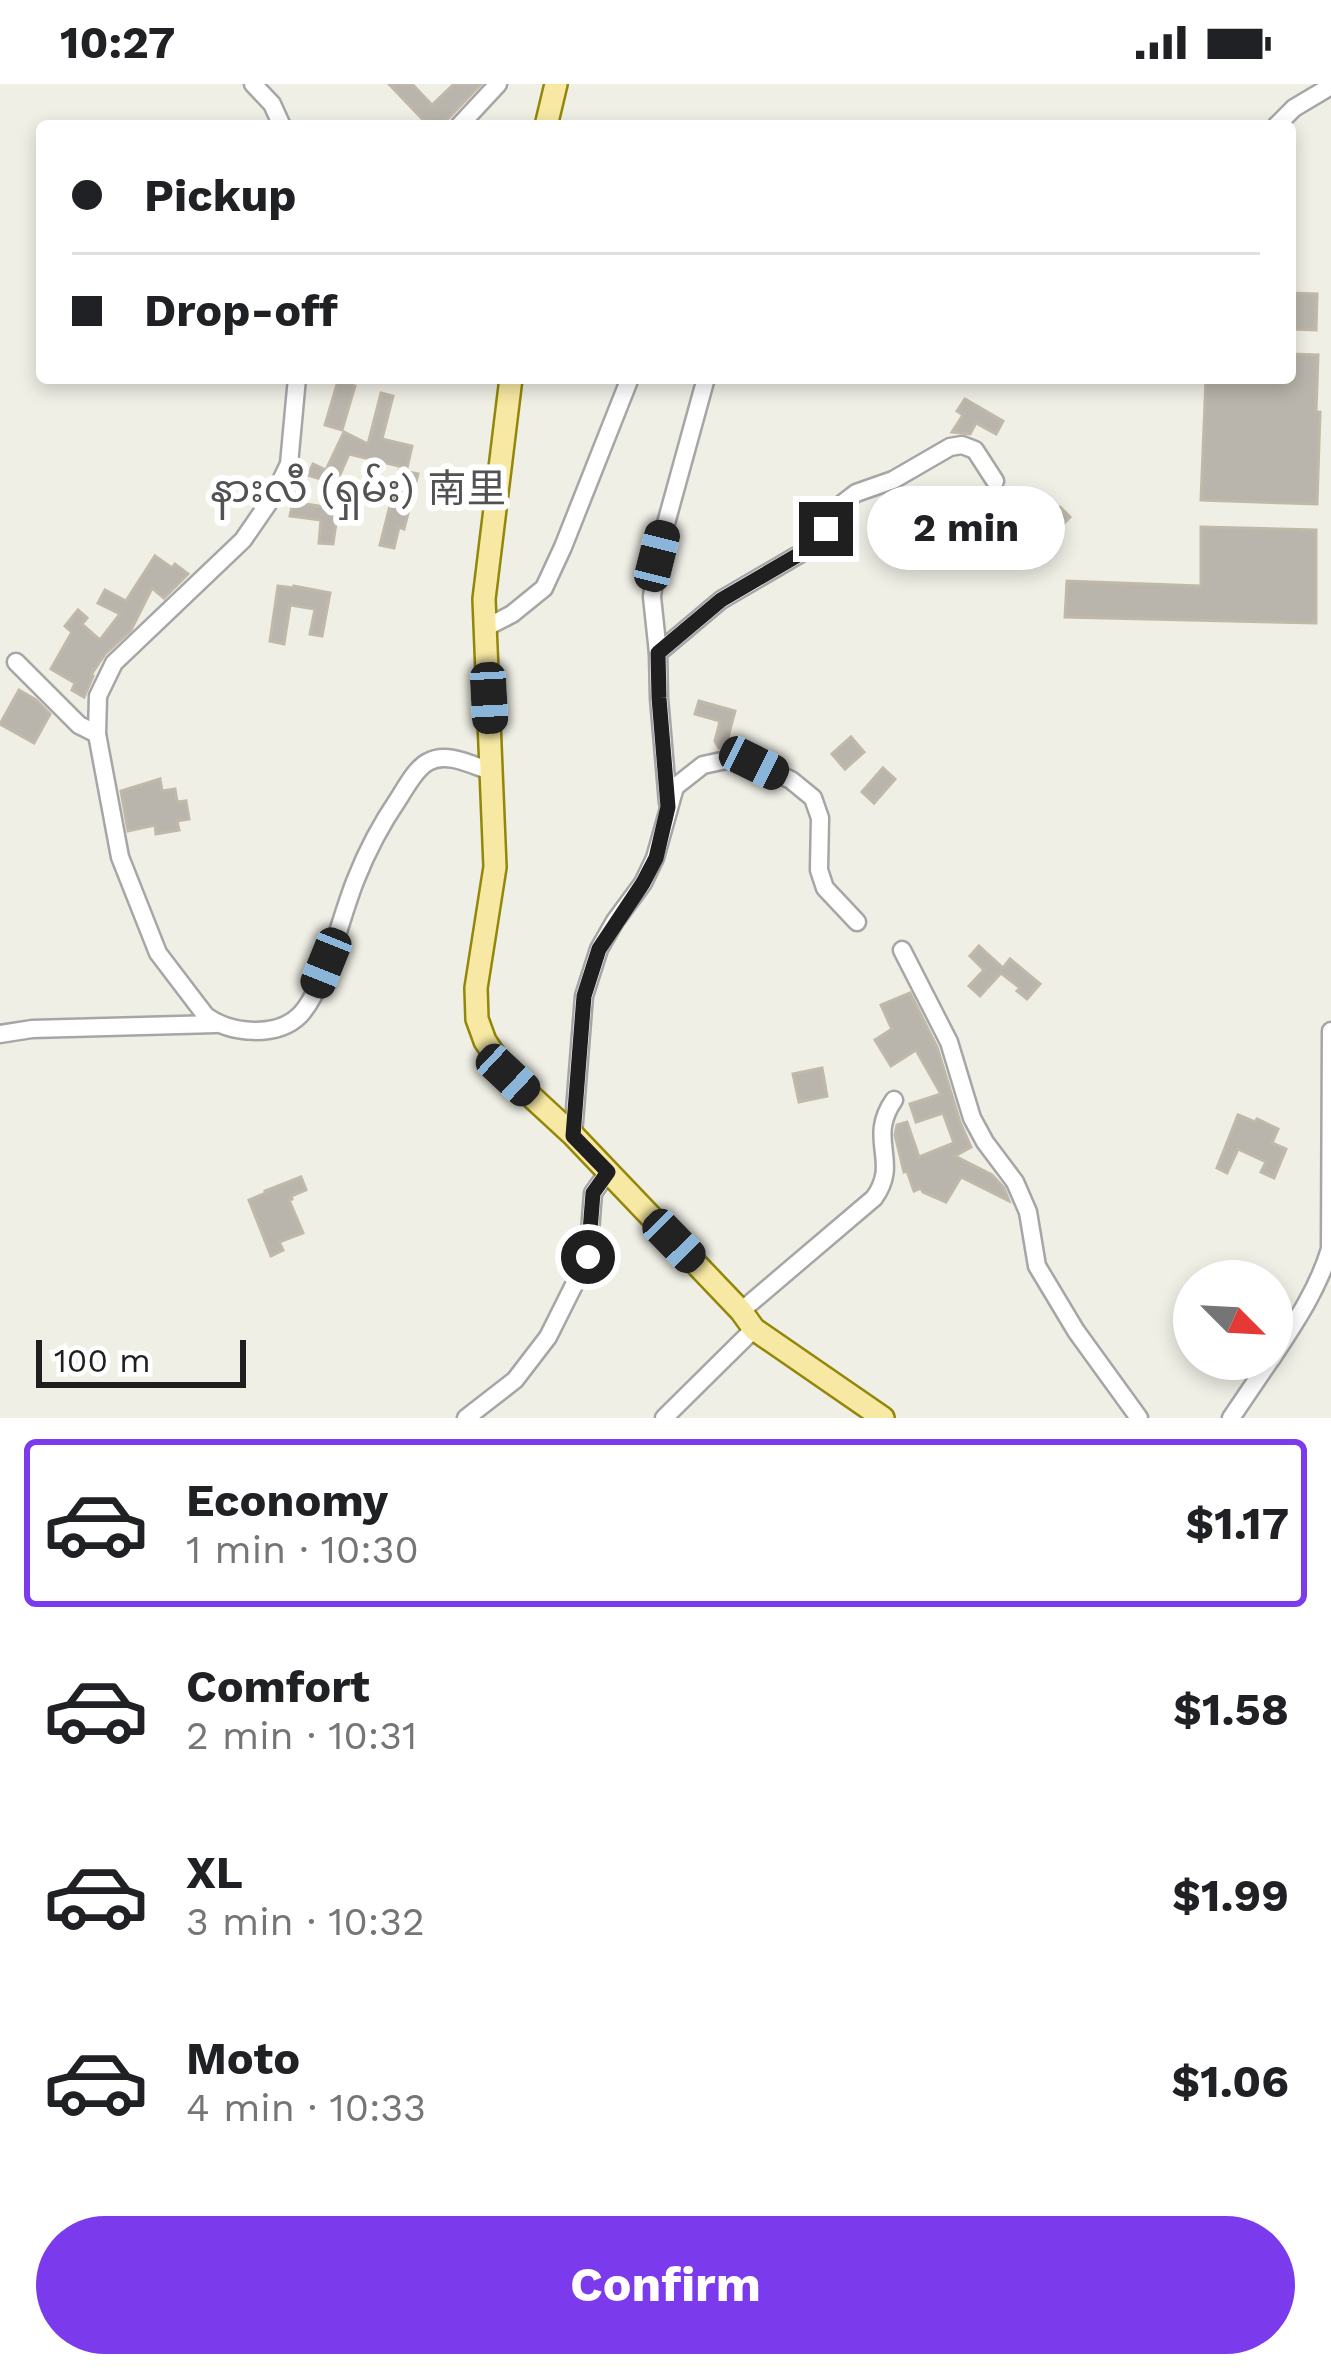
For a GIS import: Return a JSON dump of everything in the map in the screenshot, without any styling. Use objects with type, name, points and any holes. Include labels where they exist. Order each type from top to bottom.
[{"type":"main road","points":[[547,120],[556,84]]},
{"type":"main road","points":[[511,384],[484,599],[495,867],[476,988],[477,1019],[485,1041],[508,1075],[573,1136],[748,1320],[884,1418]]},
{"type":"street","points":[[254,84],[279,120]]},
{"type":"street","points":[[465,120],[498,84]]},
{"type":"street","points":[[1282,120],[1331,86]]},
{"type":"street","points":[[217,1024],[158,953],[120,857],[97,734],[98,696],[114,663],[243,540],[274,495],[289,464],[296,384]]},
{"type":"street","points":[[485,628],[544,588],[628,384]]},
{"type":"street","points":[[668,807],[652,597],[657,556],[704,384]]},
{"type":"street","points":[[658,653],[721,600],[810,548],[839,506],[856,494],[893,480],[950,447],[975,450],[994,481]]},
{"type":"street","points":[[16,662],[79,725],[97,734]]},
{"type":"street","points":[[0,1034],[217,1024],[260,1031],[282,1028],[302,1013],[314,992],[357,877],[409,782],[428,762],[448,758],[490,771]]},
{"type":"street","points":[[573,1136],[584,996],[599,949],[656,858],[675,787],[703,765],[731,759],[754,763],[790,780],[813,799],[820,818],[819,871],[825,888],[857,922]]},
{"type":"street","points":[[902,950],[949,1042],[972,1118],[1015,1183],[1028,1212],[1037,1266],[1076,1331],[1139,1418]]},
{"type":"street","points":[[1293,1327],[1330,1249],[1331,1031]]},
{"type":"street","points":[[664,1418],[748,1320],[883,1186],[883,1115],[894,1100]]},
{"type":"street","points":[[466,1418],[515,1380],[548,1336],[588,1257],[593,1193],[608,1172]]},
{"type":"street","points":[[1231,1418],[1257,1380]]},
{"type":"building","points":[[389,84],[412,84],[432,105],[454,84],[481,84],[447,120],[423,120]]},
{"type":"building","points":[[1296,293],[1317,294],[1316,330],[1296,329]]},
{"type":"building","points":[[1296,354],[1318,355],[1317,504],[1201,500],[1206,384],[1296,384]]},
{"type":"building","points":[[337,384],[355,386],[342,430],[325,425]]},
{"type":"building","points":[[381,393],[393,396],[382,439],[412,446],[407,468],[349,454],[336,484],[308,475],[313,464],[326,470],[344,432],[368,444]]},
{"type":"building","points":[[965,399],[1003,421],[996,434],[976,423],[970,434],[952,432],[963,415],[957,411]]},
{"type":"building","points":[[399,470],[418,474],[404,529],[399,527],[394,548],[380,545]]},
{"type":"building","points":[[1035,498],[1055,512],[1060,507],[1070,517],[1051,537],[1038,525],[1033,533],[1019,523]]},
{"type":"building","points":[[293,502],[338,509],[333,544],[319,543],[321,520],[290,516]]},
{"type":"building","points":[[1201,527],[1316,530],[1316,623],[1065,617],[1067,581],[1201,586]]},
{"type":"building","points":[[155,556],[188,574],[164,598],[152,588],[131,630],[91,675],[84,697],[72,690],[75,683],[51,669],[72,632],[65,626],[78,610],[87,618],[82,624],[100,640],[120,614],[98,603],[105,590],[126,601]]},
{"type":"building","points":[[278,586],[330,593],[322,636],[310,634],[315,609],[290,605],[284,644],[270,641]]},
{"type":"building","points":[[19,690],[50,714],[34,743],[0,724]]},
{"type":"building","points":[[699,701],[735,711],[728,737],[734,747],[719,748],[715,741],[720,721],[695,714]]},
{"type":"building","points":[[851,737],[864,752],[845,769],[832,754]]},
{"type":"building","points":[[883,768],[895,779],[874,803],[862,792]]},
{"type":"building","points":[[160,779],[162,791],[175,789],[177,802],[186,801],[189,819],[177,821],[179,830],[156,834],[155,825],[128,831],[121,791]]},
{"type":"building","points":[[979,946],[1003,968],[1010,959],[1040,984],[1027,999],[1001,973],[980,996],[969,986],[984,970],[970,956]]},
{"type":"building","points":[[910,993],[937,1047],[971,1147],[955,1156],[992,1175],[1009,1201],[961,1177],[946,1202],[921,1188],[914,1191],[904,1172],[897,1125],[907,1122],[919,1157],[954,1143],[943,1113],[916,1122],[910,1104],[941,1094],[916,1050],[891,1066],[875,1040],[892,1029],[881,1005]]},
{"type":"building","points":[[822,1068],[827,1096],[799,1102],[793,1074]]},
{"type":"building","points":[[1238,1115],[1278,1129],[1272,1143],[1286,1149],[1274,1178],[1261,1172],[1266,1162],[1238,1149],[1227,1173],[1217,1168]]},
{"type":"building","points":[[301,1177],[306,1190],[289,1200],[303,1233],[279,1242],[283,1250],[271,1256],[249,1200]]},
{"type":"district","name":"နားလီ (ရှမ်း) 南里","points":[[358,488]]},
{"type":"route","points":[[588,1257],[593,1193],[608,1172],[573,1136],[584,996],[599,949],[656,858],[668,807],[658,653],[721,600],[810,548],[826,529]]}]
